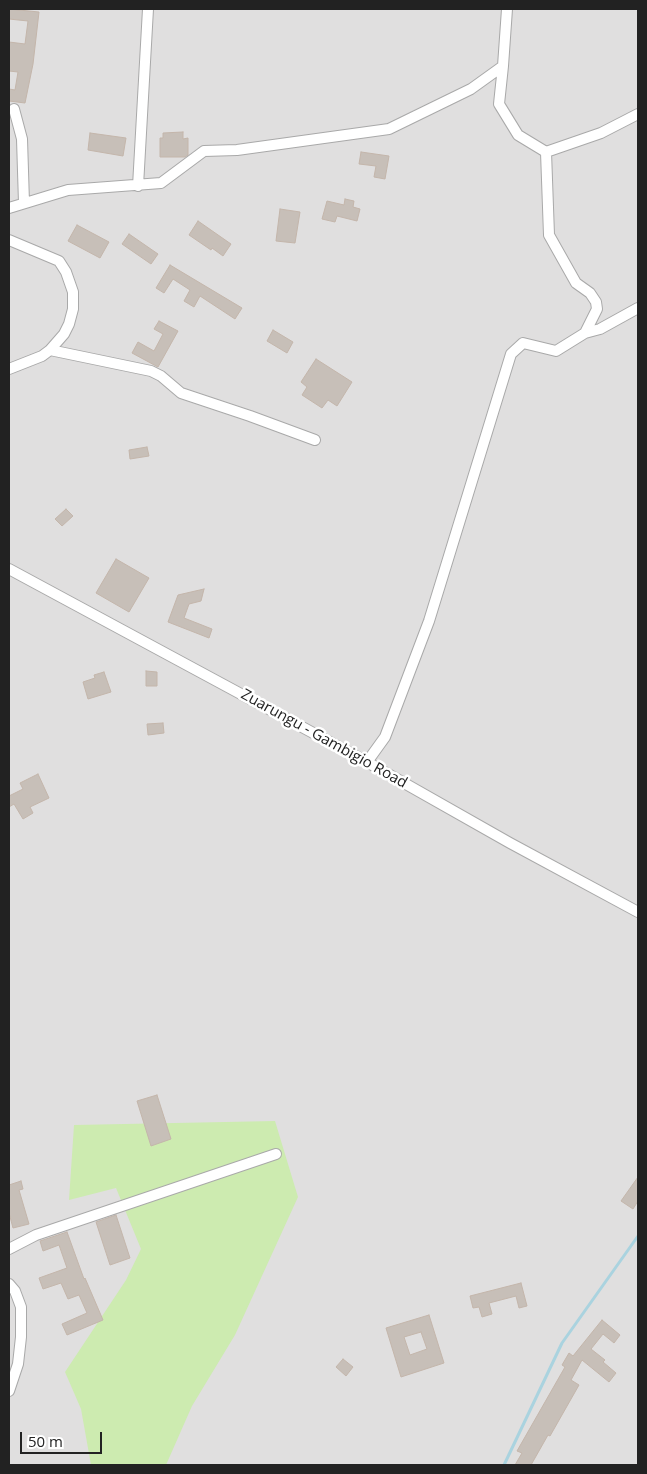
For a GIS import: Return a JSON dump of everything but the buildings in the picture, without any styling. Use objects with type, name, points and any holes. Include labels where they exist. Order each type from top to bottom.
[{"type":"street","points":[[138,186],[148,9]]},
{"type":"street","points":[[507,9],[499,104],[518,135],[546,152]]},
{"type":"street","points":[[9,208],[68,190],[161,183],[204,151],[237,150],[389,129],[471,89],[503,66]]},
{"type":"street","points":[[14,109],[22,139],[24,203]]},
{"type":"street","points":[[546,152],[601,133],[638,114]]},
{"type":"street","points":[[546,152],[549,235],[576,284],[590,293],[596,302],[597,310],[585,333]]},
{"type":"street","points":[[9,240],[59,261],[66,272],[73,292],[73,308],[64,334],[42,356],[9,369]]},
{"type":"street","points":[[368,762],[384,737],[429,621],[510,354],[523,343],[556,351],[585,333],[600,330],[638,308]]},
{"type":"street","points":[[50,350],[152,371],[181,393],[315,440]]},
{"type":"street","name":"Zuarungu - Gambigio Road","points":[[9,569],[368,762],[510,843],[638,912]]},
{"type":"street","points":[[9,1250],[46,1232],[276,1154]]},
{"type":"street","points":[[9,1284],[15,1291],[21,1307],[21,1337],[18,1364],[9,1391]]},
{"type":"shaded area","points":[[9,9],[638,9],[638,1465],[9,1465]]},
{"type":"green space","points":[[275,1121],[298,1197],[235,1335],[192,1406],[166,1465],[91,1465],[81,1409],[65,1372],[126,1280],[141,1249],[116,1188],[69,1200],[74,1125]]},
{"type":"waterway","points":[[504,1465],[562,1343],[638,1236]]}]
